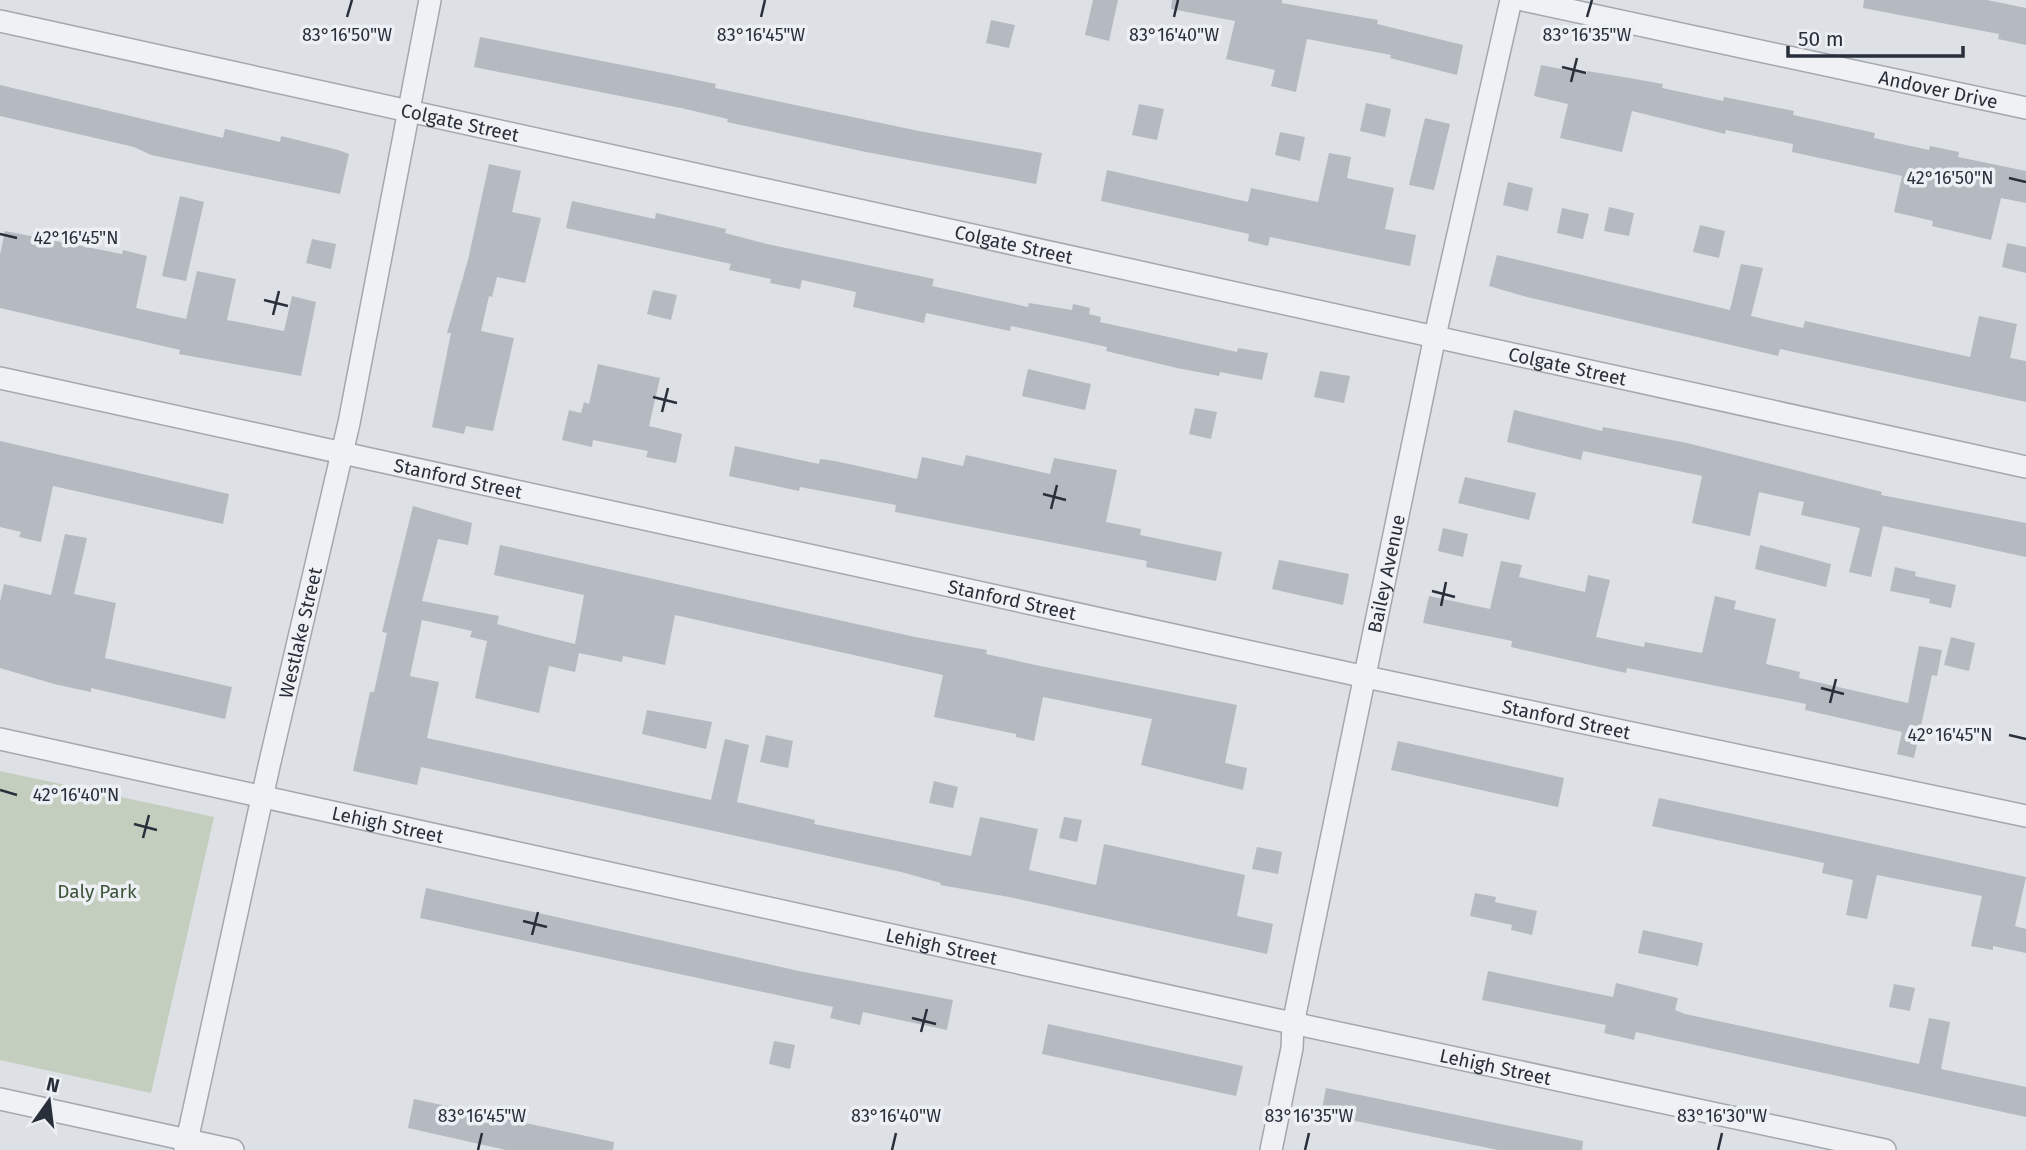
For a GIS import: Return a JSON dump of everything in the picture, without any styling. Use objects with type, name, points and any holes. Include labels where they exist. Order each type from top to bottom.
[{"type":"street","name":"Westlake Street","points":[[186,1145],[262,796],[342,454],[430,0]]},
{"type":"street","name":"Bailey Avenue","points":[[1271,1150],[1292,1048],[1293,1024],[1435,336],[1511,0]]},
{"type":"street","name":"Andover Drive","points":[[1523,0],[2026,108]]},
{"type":"street","name":"Colgate Street","points":[[0,21],[2026,467]]},
{"type":"street","name":"Stanford Street","points":[[0,378],[1366,677],[2026,816]]},
{"type":"street","name":"Lehigh Street","points":[[0,739],[1293,1024],[1885,1150]]},
{"type":"street","points":[[0,1099],[186,1145],[233,1150]]},
{"type":"green space","name":"Daly Park","points":[[0,771],[214,817],[151,1093],[0,1060]]},
{"type":"building","points":[[1093,0],[1118,0],[1109,41],[1085,35]]},
{"type":"building","points":[[1172,0],[1282,0],[1282,3],[1378,20],[1377,24],[1463,45],[1457,75],[1390,58],[1391,55],[1307,39],[1296,92],[1271,86],[1275,70],[1226,59],[1235,21],[1171,9]]},
{"type":"building","points":[[1864,0],[1987,0],[2026,8],[2026,45],[1998,39],[1999,34],[1863,8]]},
{"type":"building","points":[[991,20],[1015,25],[1009,48],[986,43]]},
{"type":"building","points":[[480,37],[716,84],[715,88],[919,131],[1042,153],[1036,184],[866,152],[727,122],[728,119],[681,108],[474,67]]},
{"type":"building","points":[[1541,65],[1663,84],[1662,88],[1723,101],[1724,97],[1794,111],[1793,115],[1875,133],[1874,138],[1929,150],[1930,146],[1959,152],[1958,157],[2026,171],[2026,203],[2001,198],[1991,240],[1932,226],[1933,221],[1894,212],[1902,176],[1792,152],[1793,144],[1726,130],[1725,134],[1632,111],[1622,152],[1560,138],[1568,104],[1534,96]]},
{"type":"building","points":[[0,85],[223,138],[225,129],[280,142],[281,136],[338,150],[349,154],[340,194],[151,155],[134,147],[0,116]]},
{"type":"building","points":[[1366,103],[1391,109],[1385,137],[1360,131]]},
{"type":"building","points":[[1139,104],[1164,109],[1157,140],[1132,135]]},
{"type":"building","points":[[1425,118],[1450,124],[1434,190],[1409,185]]},
{"type":"building","points":[[1280,132],[1305,137],[1300,161],[1275,155]]},
{"type":"building","points":[[1329,153],[1351,157],[1347,178],[1394,188],[1385,229],[1416,235],[1410,266],[1270,237],[1268,246],[1248,241],[1249,234],[1101,201],[1107,170],[1248,202],[1251,188],[1318,202]]},
{"type":"building","points":[[489,164],[521,171],[512,212],[541,218],[525,283],[497,277],[492,297],[489,296],[481,331],[514,338],[493,431],[466,426],[464,434],[432,427],[451,333],[447,333],[468,260]]},
{"type":"building","points":[[1508,182],[1533,188],[1528,211],[1503,205]]},
{"type":"building","points":[[180,196],[204,202],[186,281],[162,276]]},
{"type":"building","points":[[572,201],[655,219],[656,213],[726,229],[725,233],[767,244],[934,279],[932,286],[1028,307],[1029,303],[1072,310],[1073,304],[1090,308],[1089,314],[1101,317],[1100,322],[1237,352],[1238,348],[1268,353],[1262,380],[1177,368],[1106,351],[1107,347],[1011,326],[1010,331],[926,313],[924,323],[853,307],[856,292],[802,280],[800,289],[770,283],[771,279],[729,270],[731,264],[566,228]]},
{"type":"building","points":[[1609,207],[1634,213],[1629,236],[1604,231]]},
{"type":"building","points":[[1562,208],[1589,214],[1583,239],[1557,233]]},
{"type":"building","points":[[1700,225],[1725,231],[1719,258],[1693,252]]},
{"type":"building","points":[[5,231],[122,254],[123,250],[147,256],[136,308],[186,319],[197,271],[236,279],[227,320],[284,331],[292,296],[316,302],[301,376],[179,354],[180,350],[0,308],[0,255]]},
{"type":"building","points":[[312,239],[336,244],[331,269],[306,263]]},
{"type":"building","points":[[2007,243],[2026,247],[2026,273],[2002,267]]},
{"type":"building","points":[[1497,255],[1730,310],[1741,264],[1763,268],[1751,316],[1803,328],[1805,321],[1970,357],[1979,316],[2017,324],[2010,358],[2026,361],[2026,402],[1780,349],[1778,356],[1527,297],[1489,286]]},
{"type":"building","points":[[653,290],[677,295],[671,320],[647,314]]},
{"type":"building","points":[[598,364],[660,378],[649,426],[682,434],[676,463],[646,457],[648,451],[593,440],[592,447],[562,440],[569,410],[581,413],[584,402],[589,404]]},
{"type":"building","points":[[1028,369],[1091,384],[1085,410],[1022,396]]},
{"type":"building","points":[[1320,371],[1350,376],[1344,403],[1314,397]]},
{"type":"building","points":[[1195,408],[1217,412],[1211,439],[1189,434]]},
{"type":"building","points":[[1514,410],[1602,431],[1603,427],[1687,443],[1882,492],[1881,495],[2026,523],[2026,557],[1883,526],[1871,577],[1849,572],[1860,528],[1801,515],[1804,502],[1759,492],[1750,536],[1692,523],[1702,476],[1583,451],[1581,460],[1507,442]]},
{"type":"building","points":[[0,441],[229,494],[223,524],[53,486],[41,542],[19,537],[21,532],[0,527]]},
{"type":"building","points":[[735,446],[819,464],[820,459],[835,461],[917,479],[922,457],[963,466],[966,455],[1050,474],[1054,458],[1117,470],[1106,522],[1141,529],[1140,535],[1222,552],[1216,581],[1146,567],[1147,561],[895,512],[896,505],[800,487],[799,491],[729,476]]},
{"type":"building","points":[[1465,477],[1536,493],[1529,520],[1458,503]]},
{"type":"building","points":[[413,506],[472,523],[468,545],[438,539],[422,601],[499,616],[497,624],[575,644],[584,595],[494,575],[500,545],[915,637],[987,650],[986,654],[1040,666],[1237,705],[1225,763],[1247,768],[1243,790],[1141,765],[1152,719],[1043,697],[1034,741],[1016,737],[1016,734],[934,717],[943,675],[675,615],[665,665],[623,656],[622,662],[579,653],[575,672],[549,666],[539,713],[475,698],[487,641],[470,637],[472,631],[422,620],[410,676],[439,682],[427,738],[711,800],[725,739],[749,745],[737,802],[815,820],[814,824],[971,856],[980,817],[1038,829],[1029,870],[1096,885],[1104,844],[1245,875],[1237,916],[1273,924],[1267,954],[1009,897],[940,885],[941,883],[901,872],[421,767],[417,785],[353,771],[370,692],[374,692],[387,633],[382,632]]},
{"type":"building","points":[[1443,528],[1468,534],[1463,557],[1438,551]]},
{"type":"building","points":[[65,534],[87,538],[74,594],[116,603],[105,658],[232,687],[225,719],[91,688],[91,692],[54,684],[0,668],[0,602],[4,584],[51,595]]},
{"type":"building","points":[[1760,545],[1831,564],[1826,587],[1755,569]]},
{"type":"building","points":[[1279,560],[1349,574],[1343,605],[1272,589]]},
{"type":"building","points":[[1501,561],[1522,565],[1519,577],[1585,592],[1588,575],[1610,580],[1596,637],[1644,647],[1645,642],[1702,653],[1715,596],[1736,601],[1734,609],[1776,619],[1766,664],[1800,672],[1799,678],[1908,703],[1919,646],[1942,650],[1937,676],[1932,675],[1914,758],[1897,754],[1902,732],[1805,710],[1806,704],[1627,668],[1626,673],[1511,647],[1512,641],[1423,623],[1429,596],[1490,609]]},
{"type":"building","points":[[1895,567],[1916,572],[1915,576],[1956,585],[1951,608],[1929,603],[1930,599],[1890,591]]},
{"type":"building","points":[[1951,637],[1975,643],[1969,671],[1944,665]]},
{"type":"building","points":[[647,710],[712,722],[706,749],[642,734]]},
{"type":"building","points":[[766,735],[793,741],[788,768],[760,762]]},
{"type":"building","points":[[1398,741],[1564,778],[1558,807],[1391,770]]},
{"type":"building","points":[[934,781],[958,787],[953,808],[929,803]]},
{"type":"building","points":[[1659,798],[2026,877],[2015,926],[2026,929],[2026,953],[1993,946],[1993,950],[1971,946],[1982,896],[1877,875],[1867,919],[1846,915],[1853,880],[1822,873],[1824,863],[1652,826]]},
{"type":"building","points":[[1064,817],[1082,820],[1077,842],[1059,838]]},
{"type":"building","points":[[1257,847],[1282,852],[1278,874],[1252,869]]},
{"type":"building","points":[[426,888],[799,971],[953,1000],[947,1030],[863,1012],[860,1025],[830,1018],[833,1007],[420,918]]},
{"type":"building","points":[[1475,893],[1496,897],[1495,902],[1537,911],[1532,935],[1511,930],[1512,925],[1470,916]]},
{"type":"building","points":[[1643,930],[1703,943],[1698,966],[1638,953]]},
{"type":"building","points":[[1488,971],[1613,997],[1616,983],[1678,998],[1675,1010],[1685,1014],[1919,1064],[1929,1018],[1950,1022],[1941,1069],[2026,1087],[2026,1117],[1636,1032],[1634,1040],[1604,1033],[1606,1025],[1482,1000]]},
{"type":"building","points":[[1894,984],[1915,988],[1910,1011],[1889,1007]]},
{"type":"building","points":[[1048,1024],[1243,1066],[1236,1096],[1042,1054]]},
{"type":"building","points":[[774,1041],[795,1045],[790,1069],[769,1064]]},
{"type":"building","points":[[1326,1088],[1583,1141],[1582,1150],[1498,1150],[1321,1114]]},
{"type":"building","points":[[414,1099],[614,1142],[613,1150],[506,1150],[408,1128]]}]
